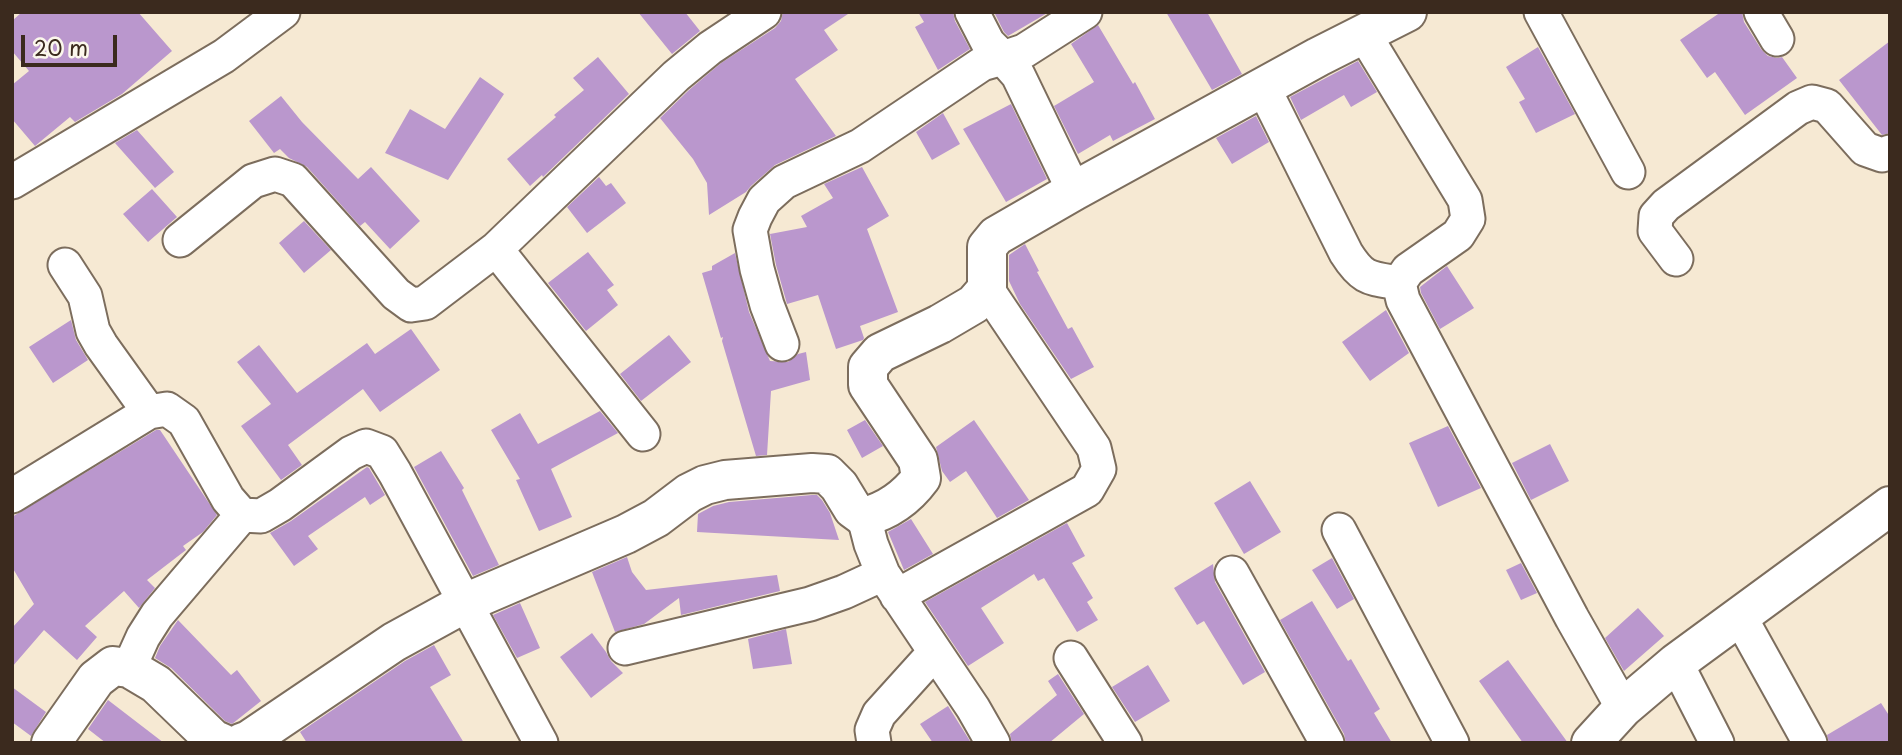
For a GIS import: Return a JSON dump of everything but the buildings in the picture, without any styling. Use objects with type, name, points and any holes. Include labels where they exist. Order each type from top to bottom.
[{"type":"street","points":[[12,182],[224,56],[283,12]]},
{"type":"street","points":[[180,240],[253,181],[275,174],[293,180],[396,294],[411,305],[425,303],[496,248],[676,76],[710,48],[764,12]]},
{"type":"street","points":[[972,12],[988,43],[1018,75],[1074,191]]},
{"type":"street","points":[[782,344],[766,305],[750,230],[764,200],[784,182],[860,146],[982,64],[1024,51],[1085,12]]},
{"type":"street","points":[[625,648],[810,604],[844,592],[890,585],[1087,490],[1099,470],[1094,448],[987,289],[987,247],[996,236],[1074,191],[1263,87],[1407,12]]},
{"type":"street","points":[[1541,12],[1628,172]]},
{"type":"street","points":[[1364,34],[1465,200],[1468,219],[1458,234],[1408,270],[1399,283],[1403,300],[1572,618],[1623,708]]},
{"type":"street","points":[[1263,87],[1355,268],[1367,277],[1399,283]]},
{"type":"street","points":[[1676,259],[1654,231],[1656,216],[1666,205],[1798,108],[1812,102],[1827,106],[1865,149],[1882,155],[1890,152]]},
{"type":"street","points":[[496,248],[643,434]]},
{"type":"street","points":[[65,265],[85,296],[93,331],[101,345],[149,412]]},
{"type":"street","points":[[864,517],[878,513],[911,492],[921,478],[918,460],[868,385],[868,367],[880,353],[974,304],[987,289]]},
{"type":"street","points":[[12,496],[149,412],[167,409],[184,421],[228,499],[242,515],[261,516],[351,453],[366,446],[382,452],[541,743]]},
{"type":"street","points":[[241,743],[394,642],[465,603],[626,534],[656,518],[689,493],[705,485],[726,480],[812,472],[827,474],[839,486],[853,509],[864,517],[871,544],[890,585],[973,708],[993,743]]},
{"type":"street","points":[[129,668],[143,636],[157,615],[242,515]]},
{"type":"street","points":[[1591,743],[1623,708],[1676,663],[1886,517]]},
{"type":"street","points":[[1339,530],[1452,743]]},
{"type":"street","points":[[1232,573],[1327,743]]},
{"type":"street","points":[[1741,617],[1810,743]]},
{"type":"street","points":[[874,743],[872,730],[879,714],[935,652]]},
{"type":"street","points":[[1071,658],[1125,743]]},
{"type":"street","points":[[1676,663],[1717,743]]},
{"type":"street","points":[[51,743],[96,679],[113,666],[129,668],[156,684],[213,739],[222,743]]}]
